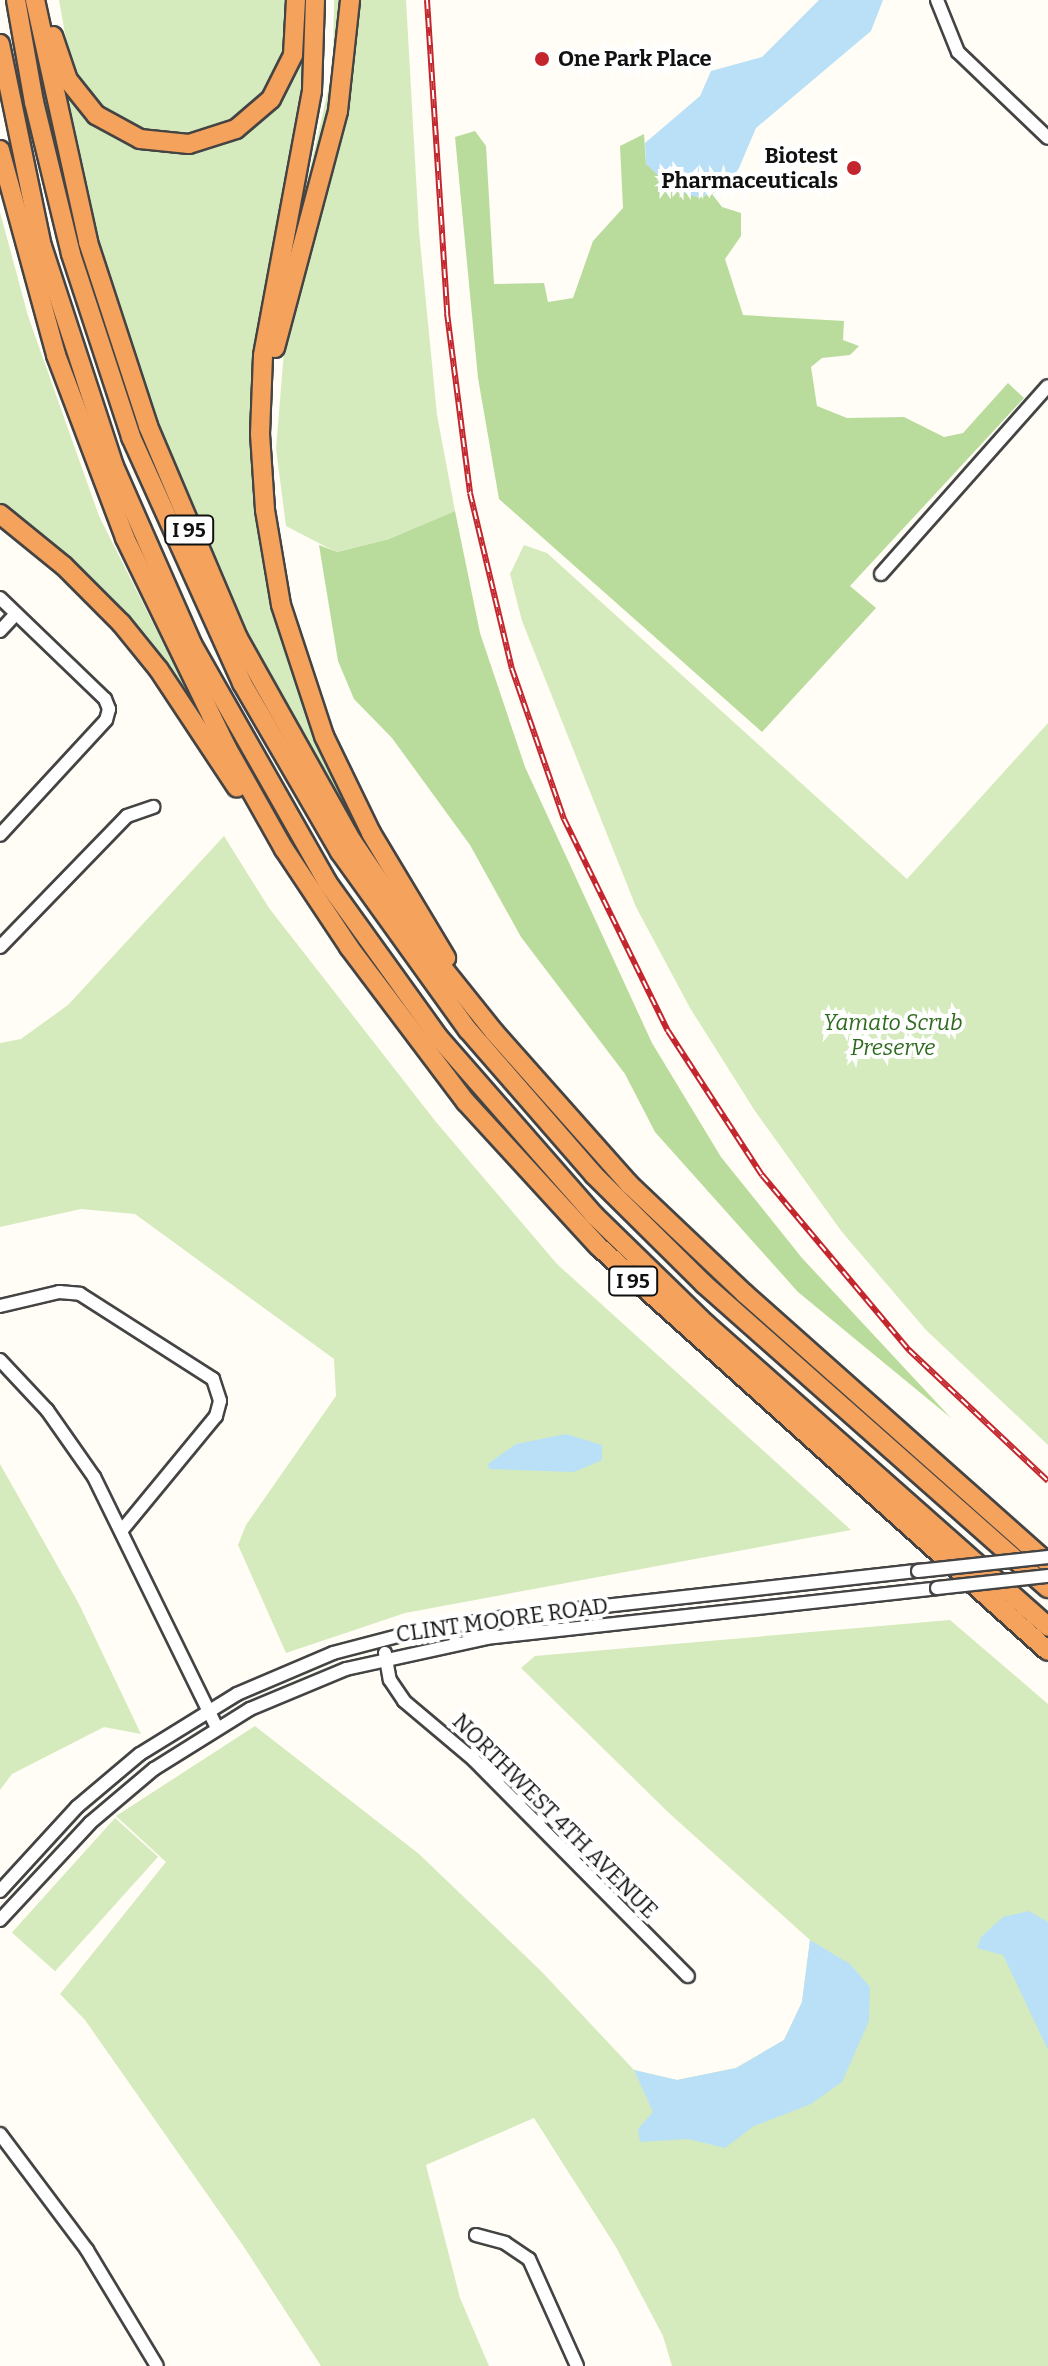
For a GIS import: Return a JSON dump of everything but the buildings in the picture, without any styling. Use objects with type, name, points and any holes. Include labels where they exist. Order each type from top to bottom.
[{"type":"highway","points":[[16,0],[71,254],[139,459],[242,683],[354,873],[483,1049],[621,1203],[732,1309],[1048,1588]]},
{"type":"highway","points":[[39,1],[59,62],[81,99],[128,135],[176,145],[236,129],[271,99],[296,46],[296,0]]},
{"type":"highway","points":[[315,0],[315,70],[263,356],[260,434],[265,510],[281,605],[324,736],[371,833],[471,1002]]},
{"type":"highway","points":[[265,510],[275,350],[338,111],[350,0]]},
{"type":"highway","name":"I 95","points":[[39,1],[88,242],[139,402],[190,533],[238,638],[312,776],[402,914],[548,1096],[668,1223],[1048,1563]]},
{"type":"highway","points":[[0,44],[45,259],[114,466],[198,656],[327,882],[464,1069],[613,1235],[1048,1627]]},
{"type":"highway","name":"I 95","points":[[0,150],[45,319],[110,503],[191,679],[284,849],[394,1010],[543,1190],[676,1322],[1048,1651]]},
{"type":"highway","points":[[0,514],[64,566],[135,639],[284,849]]},
{"type":"street","points":[[937,0],[958,52],[1048,138]]},
{"type":"street","points":[[881,574],[1048,386]]},
{"type":"street","points":[[0,598],[105,699],[109,709],[106,720],[0,835]]},
{"type":"street","points":[[0,631],[16,614]]},
{"type":"street","points":[[0,947],[127,816],[153,807]]},
{"type":"street","points":[[0,1306],[59,1292],[80,1294],[213,1379],[220,1401],[216,1416],[122,1530]]},
{"type":"street","points":[[0,1360],[80,1454],[122,1530],[217,1728]]},
{"type":"street","name":"CLINT MOORE ROAD","points":[[0,1891],[108,1779],[208,1709],[284,1672],[382,1639],[506,1617],[1048,1557]]},
{"type":"street","name":"CLINT MOORE ROAD","points":[[2,1913],[121,1795],[217,1728],[297,1687],[386,1657],[487,1638],[1048,1576]]},
{"type":"street","name":"NORTHWEST 4TH AVENUE","points":[[382,1639],[390,1680],[404,1701],[474,1760],[688,1976]]},
{"type":"street","points":[[0,2134],[80,2239],[157,2366]]},
{"type":"street","points":[[476,2235],[505,2243],[529,2259],[577,2366]]},
{"type":"green space","points":[[59,0],[290,0],[289,51],[269,84],[239,115],[205,131],[155,133],[121,121],[80,85],[71,67]]},
{"type":"green space","points":[[304,0],[310,13],[302,103],[259,324],[252,439],[263,556],[275,612],[303,706],[343,794],[337,797],[232,607],[170,467],[111,299],[57,88],[64,85],[102,128],[137,146],[186,152],[230,141],[274,106],[298,66],[306,32]]},
{"type":"green space","points":[[334,0],[342,0],[327,129],[292,247],[333,69]]},
{"type":"green space","points":[[359,0],[406,0],[419,231],[437,415],[455,511],[389,539],[336,552],[286,526],[276,449],[284,351],[345,118]]},
{"type":"green space","points":[[475,131],[486,146],[494,284],[544,283],[548,302],[573,298],[593,241],[623,208],[620,146],[644,134],[646,164],[696,197],[712,194],[722,207],[741,213],[741,236],[725,259],[743,315],[844,321],[843,340],[859,346],[850,355],[822,358],[811,367],[817,406],[847,418],[904,417],[944,437],[963,433],[1008,383],[1024,398],[850,586],[876,608],[762,732],[499,499],[478,378],[455,137]]},
{"type":"green space","points":[[0,212],[28,316],[99,516],[184,685],[178,688],[0,509]]},
{"type":"green space","points":[[455,511],[480,633],[525,767],[652,1043],[721,1157],[802,1258],[951,1418],[798,1292],[655,1132],[625,1074],[521,937],[470,845],[392,738],[354,699],[338,661],[319,545],[337,552],[389,539]]},
{"type":"green space","name":"Yamato Scrub Preserve","points":[[524,545],[547,553],[907,879],[1048,723],[1048,1445],[926,1330],[842,1232],[755,1111],[690,1008],[636,907],[522,621],[510,574]]},
{"type":"green space","points":[[224,836],[269,908],[436,1122],[557,1264],[851,1530],[405,1613],[286,1653],[238,1545],[246,1525],[336,1396],[334,1359],[135,1214],[81,1209],[0,1227],[0,1043],[21,1039],[68,1005]]},
{"type":"green space","points":[[0,1464],[79,1604],[141,1734],[104,1727],[12,1774],[0,1790]]},
{"type":"green space","points":[[950,1620],[1048,1704],[1048,2366],[672,2366],[663,2336],[616,2247],[534,2118],[426,2165],[460,2298],[489,2366],[321,2366],[242,2244],[85,2020],[60,1994],[166,1862],[116,1816],[255,1726],[419,1854],[541,1971],[634,2070],[677,2080],[736,2068],[784,2040],[802,2002],[810,1940],[670,1814],[521,1668],[535,1656]]},
{"type":"green space","points":[[115,1818],[158,1857],[55,1971],[12,1932]]},
{"type":"water","points":[[819,0],[883,0],[871,31],[756,128],[736,175],[712,194],[696,197],[671,188],[646,164],[645,143],[700,96],[711,71],[762,57]]},
{"type":"water","points":[[566,1434],[602,1445],[602,1460],[574,1472],[489,1469],[488,1464],[516,1444]]},
{"type":"water","points":[[1029,1911],[1048,1922],[1048,2050],[1003,1955],[977,1948],[981,1937],[1003,1917]]},
{"type":"water","points":[[810,1940],[850,1964],[870,1987],[869,2021],[842,2082],[811,2104],[754,2126],[725,2148],[688,2139],[640,2142],[638,2129],[653,2112],[634,2070],[677,2080],[736,2068],[784,2040],[802,2002]]},
{"type":"railway","points":[[427,0],[447,313],[470,493],[512,669],[564,819],[668,1031],[762,1175],[909,1350],[1048,1481]]},
{"type":"place","name":"One Park Place","points":[[542,59]]},
{"type":"place","name":"Biotest Pharmaceuticals","points":[[854,168]]}]
